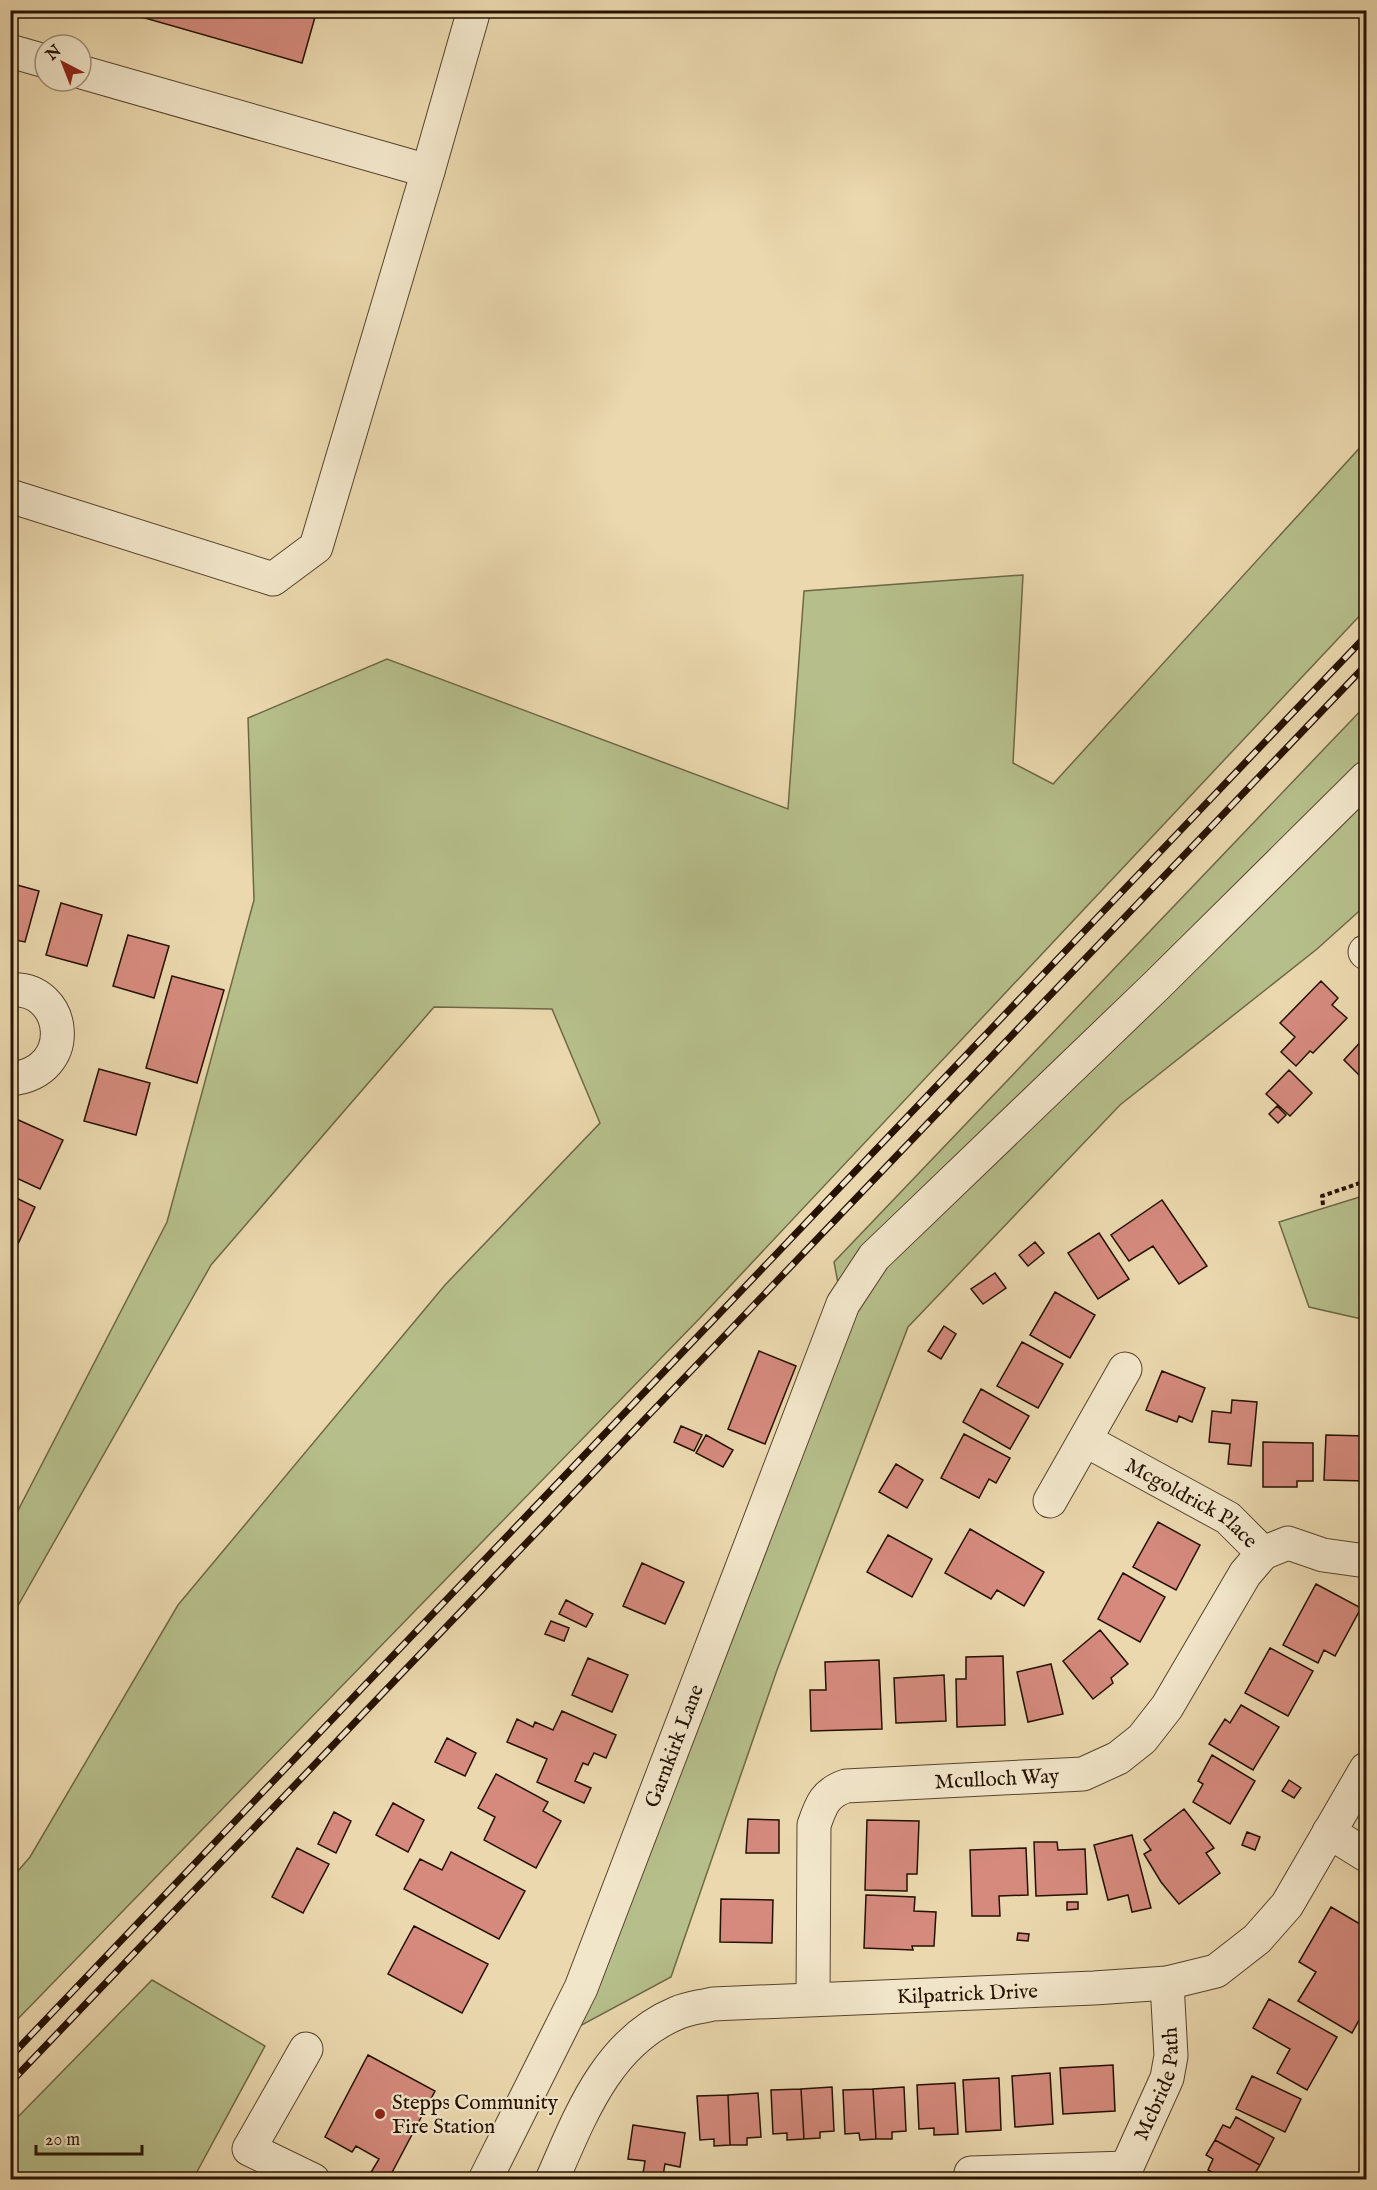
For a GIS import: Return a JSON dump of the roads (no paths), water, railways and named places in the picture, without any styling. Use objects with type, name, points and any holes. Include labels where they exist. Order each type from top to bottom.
[{"type":"street","points":[[10,496],[273,579],[316,547],[474,10]]},
{"type":"street","points":[[10,51],[33,58]]},
{"type":"street","points":[[93,75],[428,171]]},
{"type":"street","name":"Garnkirk Lane","points":[[485,2180],[581,1988],[843,1304],[874,1257],[1156,986],[1366,778]]},
{"type":"street","points":[[10,990],[29,992],[42,1000],[52,1011],[57,1024],[58,1038],[55,1052],[37,1072],[10,1079]]},
{"type":"street","points":[[1050,1501],[1125,1369]]},
{"type":"street","name":"Mcgoldrick Place","points":[[1086,1440],[1228,1518],[1263,1553],[1288,1543],[1323,1555],[1366,1561]]},
{"type":"street","name":"Mculloch Way","points":[[813,1999],[814,1825],[819,1810],[832,1791],[846,1786],[1083,1774],[1118,1758],[1142,1739],[1167,1707],[1245,1574],[1263,1553]]},
{"type":"street","name":"Kilpatrick Drive","points":[[552,2180],[588,2099],[604,2074],[638,2037],[677,2013],[713,2004],[1167,1983],[1216,1971],[1257,1939],[1287,1905],[1366,1769]]},
{"type":"street","points":[[1329,1832],[1366,1855]]},
{"type":"street","name":"Mcbride Path","points":[[1123,2174],[1167,2078],[1171,2056],[1167,1983]]},
{"type":"street","points":[[306,2049],[249,2149],[313,2180]]},
{"type":"street","points":[[971,2173],[1123,2174]]},
{"type":"railway","points":[[10,2057],[1366,636]]},
{"type":"railway","points":[[10,2083],[1366,665]]},
{"type":"place","name":"Stepps Community Fire Station","points":[[380,2114]]}]
